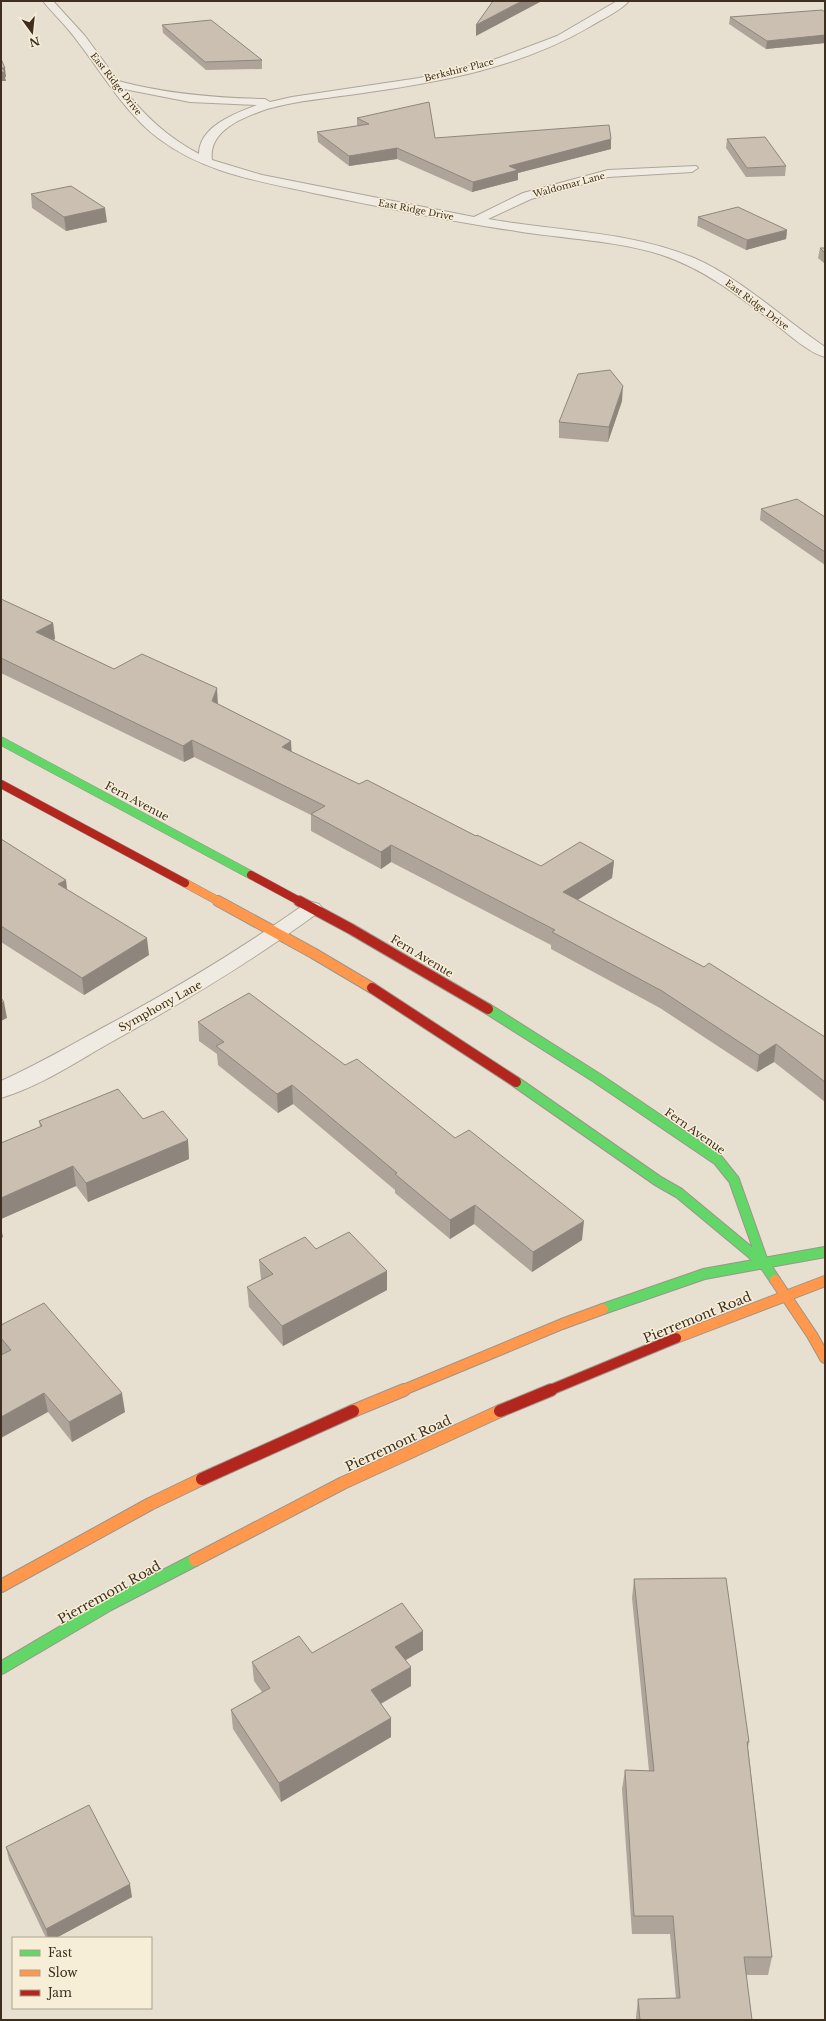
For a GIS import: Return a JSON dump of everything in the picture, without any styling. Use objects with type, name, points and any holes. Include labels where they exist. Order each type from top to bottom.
[{"type":"street","name":"East Ridge Drive","points":[[48,1],[66,20],[116,84],[127,101],[160,135],[181,149],[206,162],[250,176],[475,221],[619,241],[682,258],[702,266],[733,285],[798,336],[825,353]]},
{"type":"street","name":"Berkshire Place","points":[[206,162],[204,155],[206,144],[220,127],[247,113],[283,102],[396,85],[486,64],[524,52],[562,37],[624,1]]},
{"type":"street","name":"Berkshire Place","points":[[116,84],[145,91],[192,99],[246,102],[283,102]]},
{"type":"street","name":"Waldomar Lane","points":[[475,221],[527,196],[608,174],[692,168]]},
{"type":"street","name":"Fern Avenue","points":[[1,741],[351,929],[513,1024],[597,1078],[718,1160],[734,1180],[763,1262],[812,1335],[825,1358]]},
{"type":"street","name":"Fern Avenue","points":[[1,784],[277,934],[396,1003],[494,1065],[658,1181],[679,1193],[763,1262]]},
{"type":"street","name":"Symphony Lane","points":[[1,1090],[49,1067],[185,992],[277,934],[312,908]]},
{"type":"street","points":[[1,1586],[157,1501],[236,1462],[366,1404],[562,1324],[704,1274],[763,1262],[825,1252]]},
{"type":"street","name":"Pierremont Road","points":[[1,1668],[108,1605],[343,1483],[492,1415],[727,1317],[786,1297],[825,1281]]},
{"type":"building","points":[[493,1],[522,1],[476,25]]},
{"type":"building","points":[[822,10],[825,12],[825,35],[767,41],[730,17]]},
{"type":"building","points":[[211,20],[262,60],[205,62],[162,25]]},
{"type":"building","points":[[1,59],[5,68],[2,68],[5,72],[1,72]]},
{"type":"building","points":[[429,102],[435,138],[609,125],[611,139],[509,166],[518,170],[473,182],[397,148],[349,156],[317,132],[369,124],[357,118]]},
{"type":"building","points":[[765,137],[786,166],[747,168],[727,139]]},
{"type":"building","points":[[71,186],[105,208],[64,217],[31,194]]},
{"type":"building","points":[[738,207],[787,230],[747,240],[698,217]]},
{"type":"building","points":[[820,248],[825,248],[825,253]]},
{"type":"building","points":[[610,370],[623,386],[609,427],[559,422],[578,374]]},
{"type":"building","points":[[797,499],[825,517],[825,552],[761,509]]},
{"type":"building","points":[[1,599],[53,623],[36,632],[114,669],[142,654],[217,688],[212,701],[291,741],[282,747],[359,784],[367,780],[476,836],[477,835],[541,866],[580,842],[614,861],[563,892],[704,967],[709,963],[825,1037],[825,1082],[776,1044],[759,1055],[662,991],[552,932],[555,930],[391,845],[381,852],[311,814],[325,806],[192,740],[183,746],[1,658]]},
{"type":"building","points":[[1,839],[66,880],[58,884],[147,938],[82,978],[1,926]]},
{"type":"building","points":[[249,993],[345,1065],[357,1059],[455,1138],[469,1130],[584,1221],[533,1252],[475,1205],[450,1220],[395,1174],[397,1173],[292,1085],[277,1094],[216,1046],[224,1042],[198,1022]]},
{"type":"building","points":[[118,1089],[143,1119],[163,1111],[188,1140],[86,1183],[73,1166],[1,1198],[1,1143],[42,1126],[39,1121]]},
{"type":"building","points":[[349,1232],[387,1271],[282,1326],[247,1287],[273,1274],[259,1260],[305,1237],[316,1249]]},
{"type":"building","points":[[44,1303],[122,1393],[69,1422],[44,1393],[1,1417],[1,1355],[11,1350],[1,1338],[1,1325]]},
{"type":"building","points":[[726,1578],[749,1742],[747,1742],[772,1957],[744,1957],[752,2020],[640,2020],[638,1999],[680,1998],[673,1916],[634,1916],[625,1770],[654,1771],[634,1579]]},
{"type":"building","points":[[402,1603],[423,1631],[395,1647],[411,1667],[371,1690],[391,1718],[279,1783],[231,1710],[270,1688],[252,1662],[299,1636],[312,1653]]},
{"type":"building","points":[[89,1805],[130,1884],[46,1929],[6,1847]]},
{"type":"traffic: fast","points":[[1,741],[251,875]]},
{"type":"traffic: fast","points":[[488,1009],[597,1078],[718,1160],[734,1180],[763,1262],[775,1280]]},
{"type":"traffic: fast","points":[[516,1082],[658,1181],[679,1193],[762,1262]]},
{"type":"traffic: fast","points":[[603,1309],[704,1274],[825,1252]]},
{"type":"traffic: fast","points":[[1,1668],[108,1605],[195,1560]]},
{"type":"traffic: slow","points":[[185,883],[313,953],[372,988]]},
{"type":"traffic: slow","points":[[775,1280],[812,1335],[825,1358]]},
{"type":"traffic: slow","points":[[676,1338],[727,1317],[825,1281]]},
{"type":"traffic: slow","points":[[353,1411],[562,1324],[603,1309]]},
{"type":"traffic: slow","points":[[195,1560],[343,1483],[500,1411]]},
{"type":"traffic: slow","points":[[1,1586],[150,1504],[202,1479]]},
{"type":"traffic: jam","points":[[1,784],[185,883]]},
{"type":"traffic: jam","points":[[251,875],[351,929],[488,1009]]},
{"type":"traffic: jam","points":[[372,988],[516,1082]]},
{"type":"traffic: jam","points":[[500,1411],[676,1338]]},
{"type":"traffic: jam","points":[[202,1479],[353,1411]]}]
